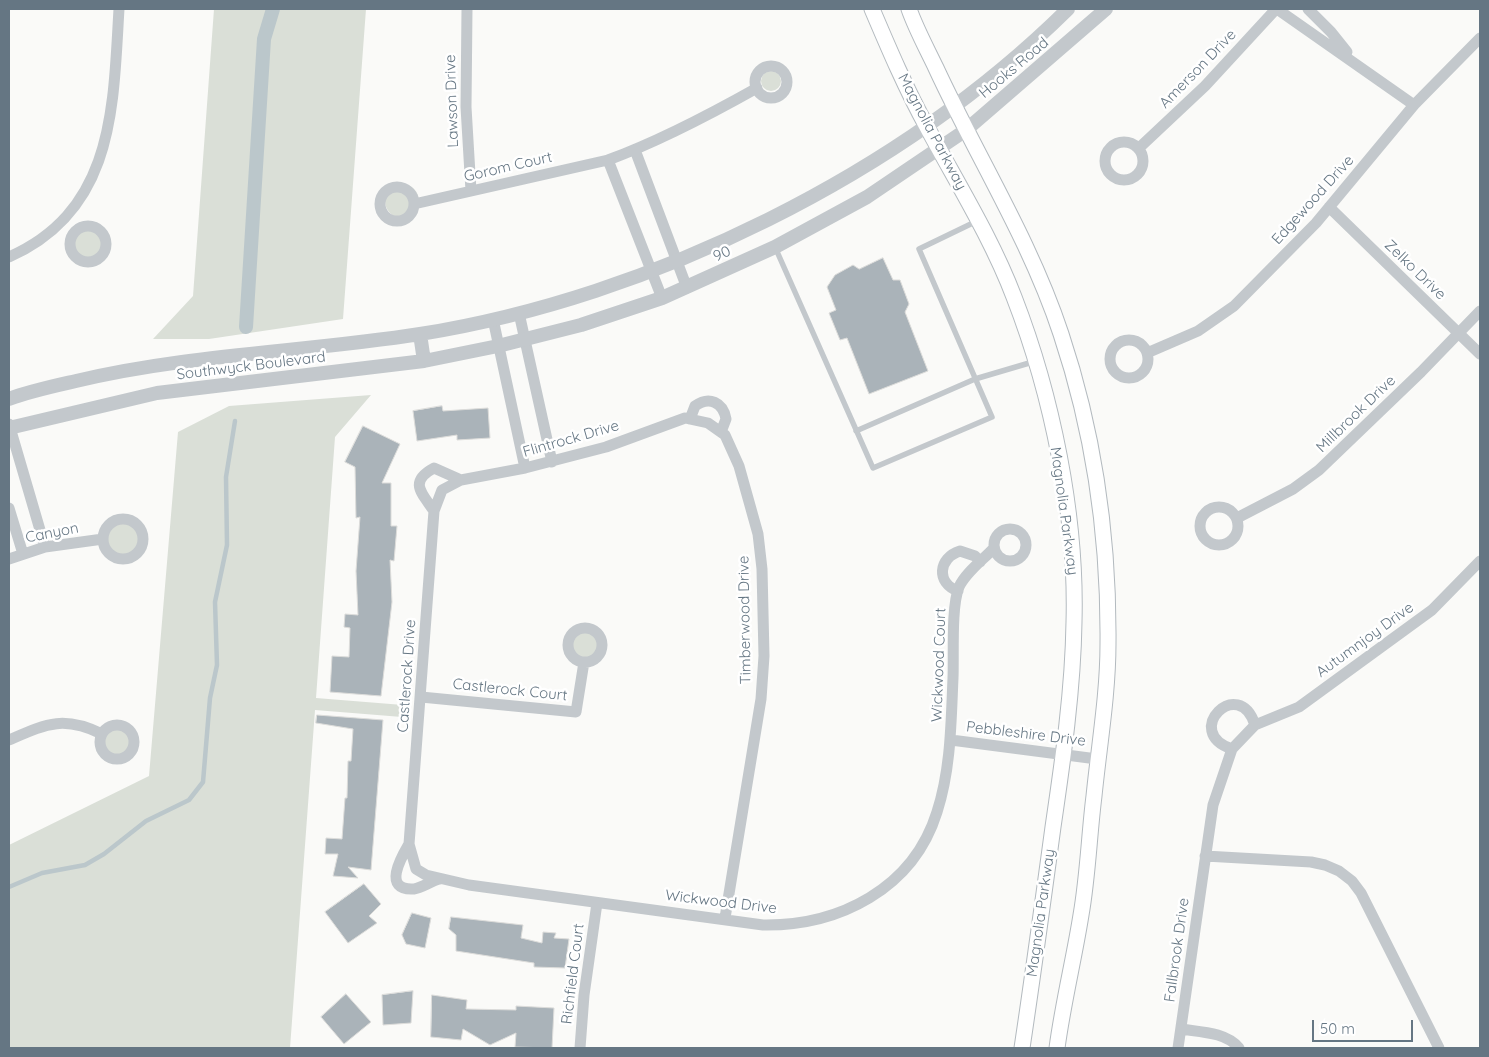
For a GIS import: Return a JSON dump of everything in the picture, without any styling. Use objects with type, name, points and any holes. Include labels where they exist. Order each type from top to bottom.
[{"type":"main road","name":"Magnolia Parkway","points":[[872,9],[927,127],[978,220],[1013,296],[1036,361],[1063,485],[1073,561],[1074,620],[1064,754],[1022,1048]]},
{"type":"main road","name":"Magnolia Parkway","points":[[909,9],[953,105],[1041,280],[1061,334],[1085,424],[1098,494],[1106,574],[1108,646],[1089,861],[1057,1048]]},
{"type":"street","points":[[9,257],[39,239],[60,222],[80,199],[95,174],[105,145],[114,103],[118,9]]},
{"type":"street","name":"Lawson Drive","points":[[467,9],[466,107],[471,191]]},
{"type":"street","name":"Hooks Road","points":[[927,127],[953,105],[1000,71],[1068,9]]},
{"type":"street","name":"Hooks Road","points":[[940,149],[966,130],[1106,9]]},
{"type":"street","points":[[1277,9],[1414,105]]},
{"type":"street","name":"Amerson Drive","points":[[1139,148],[1205,86],[1277,9]]},
{"type":"street","points":[[1308,9],[1331,32],[1352,60]]},
{"type":"street","name":"Edgewood Drive","points":[[1147,353],[1198,331],[1218,319],[1239,301],[1329,207],[1414,105],[1480,38]]},
{"type":"street","name":"Gorom Court","points":[[414,204],[608,160],[635,150],[719,110],[757,88]]},
{"type":"street","name":"90","points":[[492,319],[607,288],[677,262],[792,207],[927,127]]},
{"type":"street","name":"90","points":[[498,346],[590,322],[686,288],[775,247],[867,197],[940,149]]},
{"type":"street","points":[[635,150],[686,288]]},
{"type":"street","points":[[608,160],[662,298]]},
{"type":"street","name":"Zelko Drive","points":[[1329,207],[1480,354]]},
{"type":"street","points":[[60,222],[74,232]]},
{"type":"street","name":"Millbrook Drive","points":[[1237,518],[1293,489],[1319,470],[1460,334],[1480,311]]},
{"type":"street","points":[[519,313],[552,462]]},
{"type":"street","points":[[492,319],[525,468]]},
{"type":"street","name":"Southwyck Boulevard","points":[[9,399],[121,370],[420,334],[492,319]]},
{"type":"street","points":[[420,334],[424,361]]},
{"type":"street","name":"Southwyck Boulevard","points":[[9,426],[157,393],[424,361],[498,346]]},
{"type":"street","points":[[690,419],[695,406],[708,400],[715,402],[721,406],[726,419],[721,432]]},
{"type":"street","name":"Flintrock Drive","points":[[442,490],[461,480],[525,468],[606,448],[685,418],[708,423]]},
{"type":"street","name":"Timberwood Drive","points":[[708,423],[725,435],[739,466],[758,534],[762,569],[764,656],[761,698],[725,918]]},
{"type":"street","points":[[9,426],[45,547]]},
{"type":"street","points":[[434,511],[420,492],[419,481],[424,473],[434,468],[461,480]]},
{"type":"street","name":"Castlerock Drive","points":[[416,869],[409,844],[434,511],[442,490]]},
{"type":"street","points":[[9,508],[23,554]]},
{"type":"street","name":"Canyon","points":[[9,559],[45,547],[103,539]]},
{"type":"street","name":"Wickwood Court","points":[[951,740],[958,591],[967,575],[994,548]]},
{"type":"street","name":"Wickwood Court","points":[[958,591],[950,588],[945,582],[942,566],[946,559],[960,551],[975,556],[980,562]]},
{"type":"street","name":"Autumnjoy Drive","points":[[1205,856],[1213,805],[1232,749],[1255,725],[1299,707],[1432,610],[1480,561]]},
{"type":"street","name":"Castlerock Court","points":[[421,697],[576,712],[584,662]]},
{"type":"street","points":[[1232,749],[1221,745],[1213,737],[1211,726],[1214,715],[1222,707],[1232,704],[1244,706],[1252,714],[1255,725]]},
{"type":"street","points":[[9,740],[59,722],[82,724],[102,734]]},
{"type":"street","name":"Pebbleshire Drive","points":[[951,740],[1098,759]]},
{"type":"street","name":"Wickwood Drive","points":[[416,869],[426,875],[440,879],[597,903],[763,924],[809,922],[833,916],[880,892],[900,874],[915,856],[928,835],[943,791],[951,740]]},
{"type":"street","name":"Castlerock Drive","points":[[409,844],[396,866],[395,875],[399,884],[406,889],[416,889],[440,879]]},
{"type":"street","points":[[1205,856],[1311,862],[1339,871],[1361,893],[1439,1048]]},
{"type":"street","name":"Fallbrook Drive","points":[[1178,1048],[1205,856]]},
{"type":"street","name":"Richfield Court","points":[[580,1048],[584,995],[597,903]]},
{"type":"street","points":[[1180,1029],[1223,1036],[1235,1043],[1239,1048]]},
{"type":"lane","points":[[775,247],[872,468],[992,417],[919,249],[978,220]]},
{"type":"lane","points":[[856,431],[975,379],[1036,361]]},
{"type":"shaded area","points":[[214,9],[366,9],[343,319],[209,339],[153,339],[193,296]]},
{"type":"shaded area","points":[[771,71],[778,74],[781,81],[778,88],[771,91],[764,88],[761,81],[764,74]]},
{"type":"shaded area","points":[[402,184],[409,185],[414,189],[418,194],[418,208],[414,213],[409,217],[402,218],[395,217],[390,213],[386,208],[385,201],[386,194],[390,189],[395,185]]},
{"type":"shaded area","points":[[88,227],[95,228],[100,232],[104,237],[104,251],[100,256],[95,260],[88,261],[81,260],[76,256],[72,251],[71,244],[72,237],[76,232],[81,228]]},
{"type":"shaded area","points":[[371,395],[335,437],[316,698],[403,705],[402,717],[315,710],[290,1048],[9,1048],[9,845],[149,776],[178,432],[229,406]]},
{"type":"shaded area","points":[[124,523],[131,524],[136,528],[140,533],[140,547],[136,552],[131,556],[124,557],[117,556],[112,552],[108,547],[107,540],[108,533],[112,528],[117,524]]},
{"type":"shaded area","points":[[585,625],[592,626],[597,630],[601,635],[601,649],[597,654],[592,658],[585,659],[578,658],[573,654],[569,649],[568,642],[569,635],[573,630],[578,626]]},
{"type":"shaded area","points":[[120,723],[127,724],[132,728],[136,733],[136,747],[132,752],[127,756],[120,757],[113,756],[108,752],[104,747],[103,740],[104,733],[108,728],[113,724]]},
{"type":"building","points":[[883,258],[893,280],[900,280],[909,304],[905,312],[928,371],[869,394],[847,338],[840,340],[829,313],[836,310],[827,287],[835,275],[853,265],[859,269]]},
{"type":"building","points":[[442,406],[443,411],[488,408],[490,438],[457,440],[457,435],[417,441],[413,411]]},
{"type":"building","points":[[363,426],[400,444],[382,483],[391,483],[391,526],[397,526],[394,561],[390,560],[392,602],[381,696],[330,692],[332,656],[349,657],[350,628],[344,627],[345,614],[358,615],[356,571],[360,517],[356,518],[355,467],[345,462]]},
{"type":"building","points":[[317,715],[383,720],[371,870],[348,867],[358,878],[333,876],[338,854],[325,854],[326,838],[342,839],[345,798],[347,798],[348,761],[351,761],[353,729],[316,723]]},
{"type":"building","points":[[364,884],[381,904],[369,916],[377,923],[348,943],[325,912]]},
{"type":"building","points":[[412,913],[431,918],[425,948],[406,944],[402,935]]},
{"type":"building","points":[[451,917],[523,925],[521,938],[542,943],[543,932],[556,933],[554,938],[569,939],[565,968],[534,967],[534,963],[456,951],[456,935],[449,929]]},
{"type":"building","points":[[413,991],[411,1023],[383,1025],[382,995]]},
{"type":"building","points":[[346,994],[371,1022],[344,1044],[321,1017]]},
{"type":"building","points":[[432,995],[467,1000],[466,1009],[516,1010],[516,1006],[554,1008],[552,1048],[515,1047],[516,1033],[490,1045],[463,1029],[461,1040],[431,1037]]},
{"type":"waterway","points":[[246,327],[264,39],[273,9]]},
{"type":"waterway","points":[[9,887],[42,873],[85,865],[104,854],[146,821],[189,800],[203,782],[210,698],[217,665],[215,602],[227,545],[226,477],[235,421]]}]
